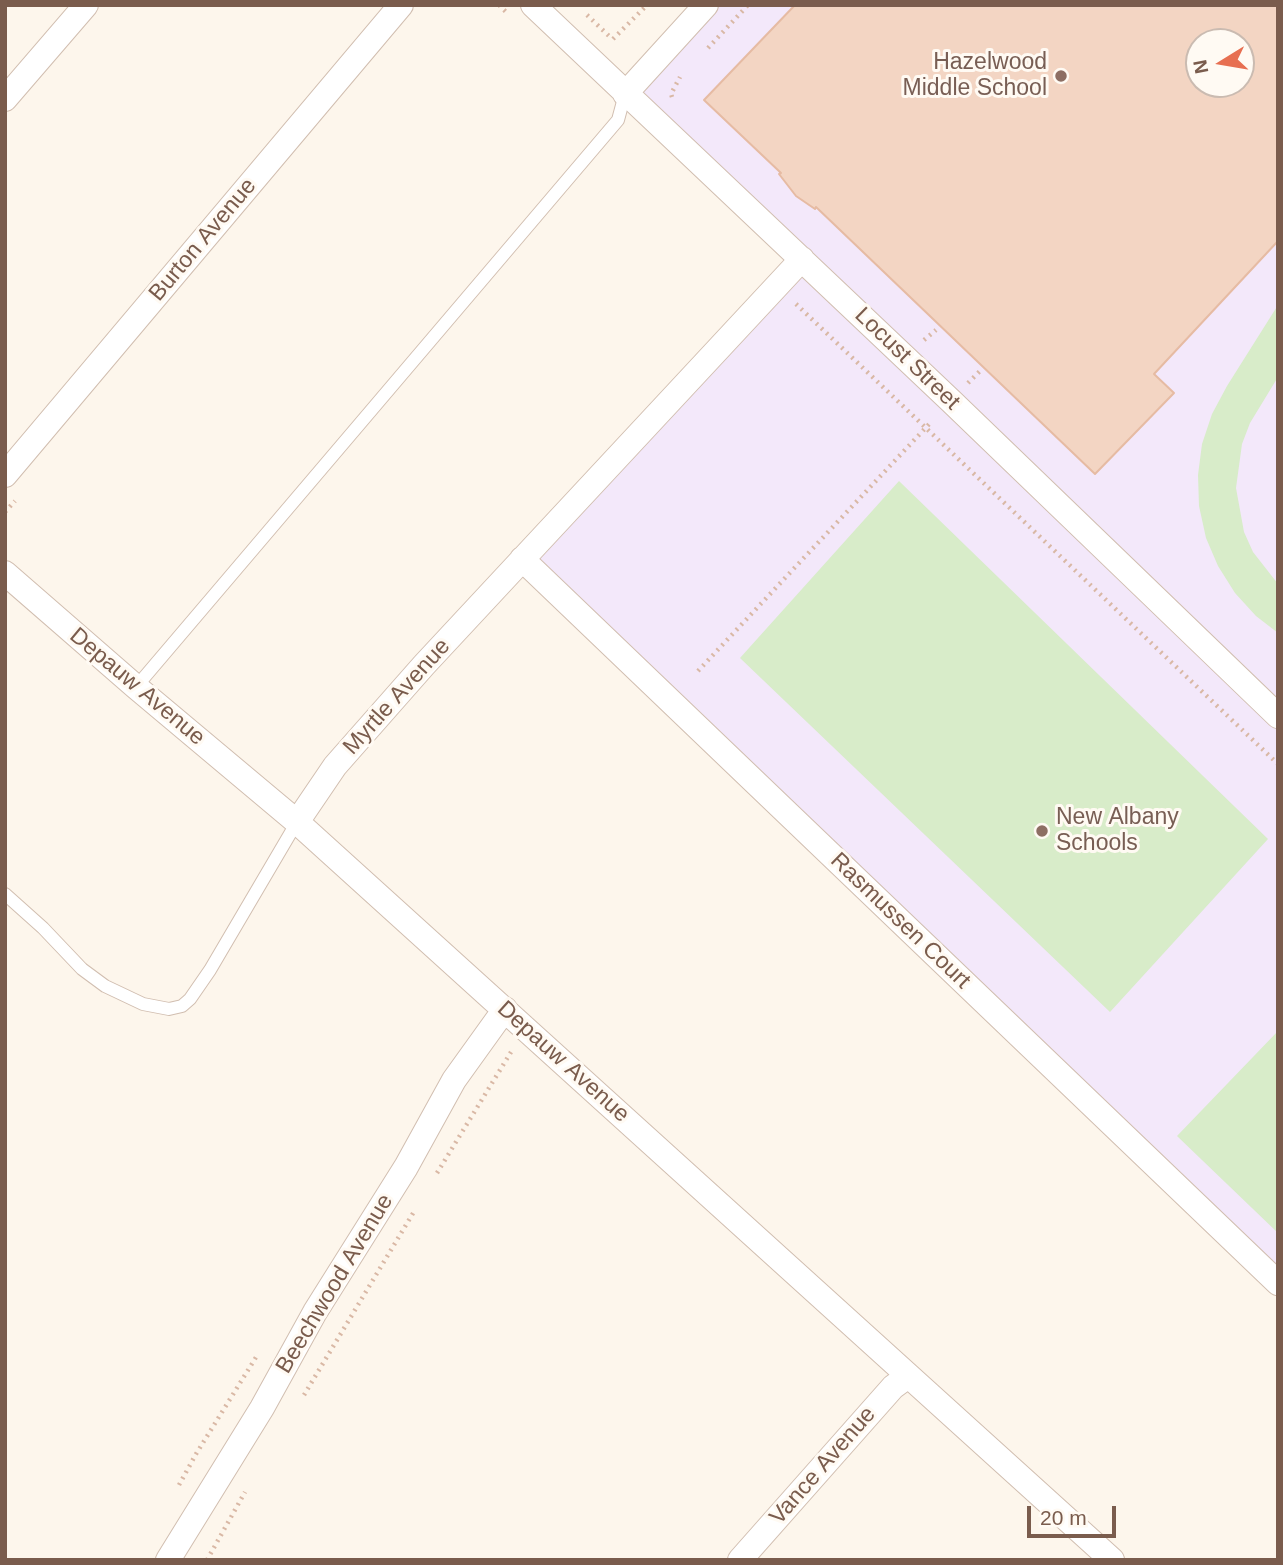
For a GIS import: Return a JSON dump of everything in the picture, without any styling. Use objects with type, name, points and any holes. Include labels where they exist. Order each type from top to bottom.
[{"type":"street","points":[[5,99],[86,5]]},
{"type":"street","name":"Burton Avenue","points":[[5,475],[401,5]]},
{"type":"street","name":"Locust Street","points":[[533,5],[951,401],[1278,716]]},
{"type":"street","points":[[625,94],[706,5]]},
{"type":"street","name":"Myrtle Avenue","points":[[298,822],[335,766],[424,665],[802,259]]},
{"type":"street","name":"Rasmussen Court","points":[[523,559],[1278,1283]]},
{"type":"street","name":"Depauw Avenue","points":[[5,573],[298,822],[1112,1560]]},
{"type":"street","name":"Beechwood Avenue","points":[[167,1560],[262,1408],[315,1312],[406,1167],[454,1080],[505,1009]]},
{"type":"street","name":"Vance Avenue","points":[[740,1560],[893,1387],[908,1376]]},
{"type":"lane","points":[[136,687],[618,121],[625,94]]},
{"type":"lane","name":"Myrtle Avenue","points":[[5,894],[43,928],[82,969],[105,986],[143,1004],[169,1009],[182,1006],[190,999],[216,960],[298,822]]},
{"type":"path","points":[[613,40],[647,5]]},
{"type":"path","points":[[705,51],[748,5]]},
{"type":"path","points":[[674,101],[671,94],[679,78],[688,69]]},
{"type":"path","points":[[790,299],[1278,764]]},
{"type":"path","points":[[698,671],[951,401]]},
{"type":"path","points":[[433,1180],[515,1045]]},
{"type":"path","points":[[302,1398],[419,1202]]},
{"type":"path","points":[[207,1560],[252,1481]]},
{"type":"shaded area","name":"New Albany Schools","points":[[708,5],[1278,5],[1278,1292],[522,559],[802,259],[625,94]]},
{"type":"green space","points":[[1278,305],[1278,377],[1250,423],[1242,444],[1236,488],[1244,532],[1253,552],[1278,584],[1278,633],[1256,616],[1235,593],[1218,566],[1206,538],[1199,506],[1198,475],[1202,444],[1212,414]]},
{"type":"green space","points":[[899,481],[1268,839],[1110,1012],[740,658]]},
{"type":"green space","points":[[1278,1031],[1278,1233],[1177,1136]]},
{"type":"building","points":[[795,5],[1278,5],[1278,241],[1154,374],[1174,393],[1095,474],[816,207],[815,209],[796,196],[779,174],[781,173],[704,100]]},
{"type":"place","name":"Hazelwood Middle School","points":[[1061,76]]},
{"type":"place","name":"New Albany Schools","points":[[1042,831]]}]
